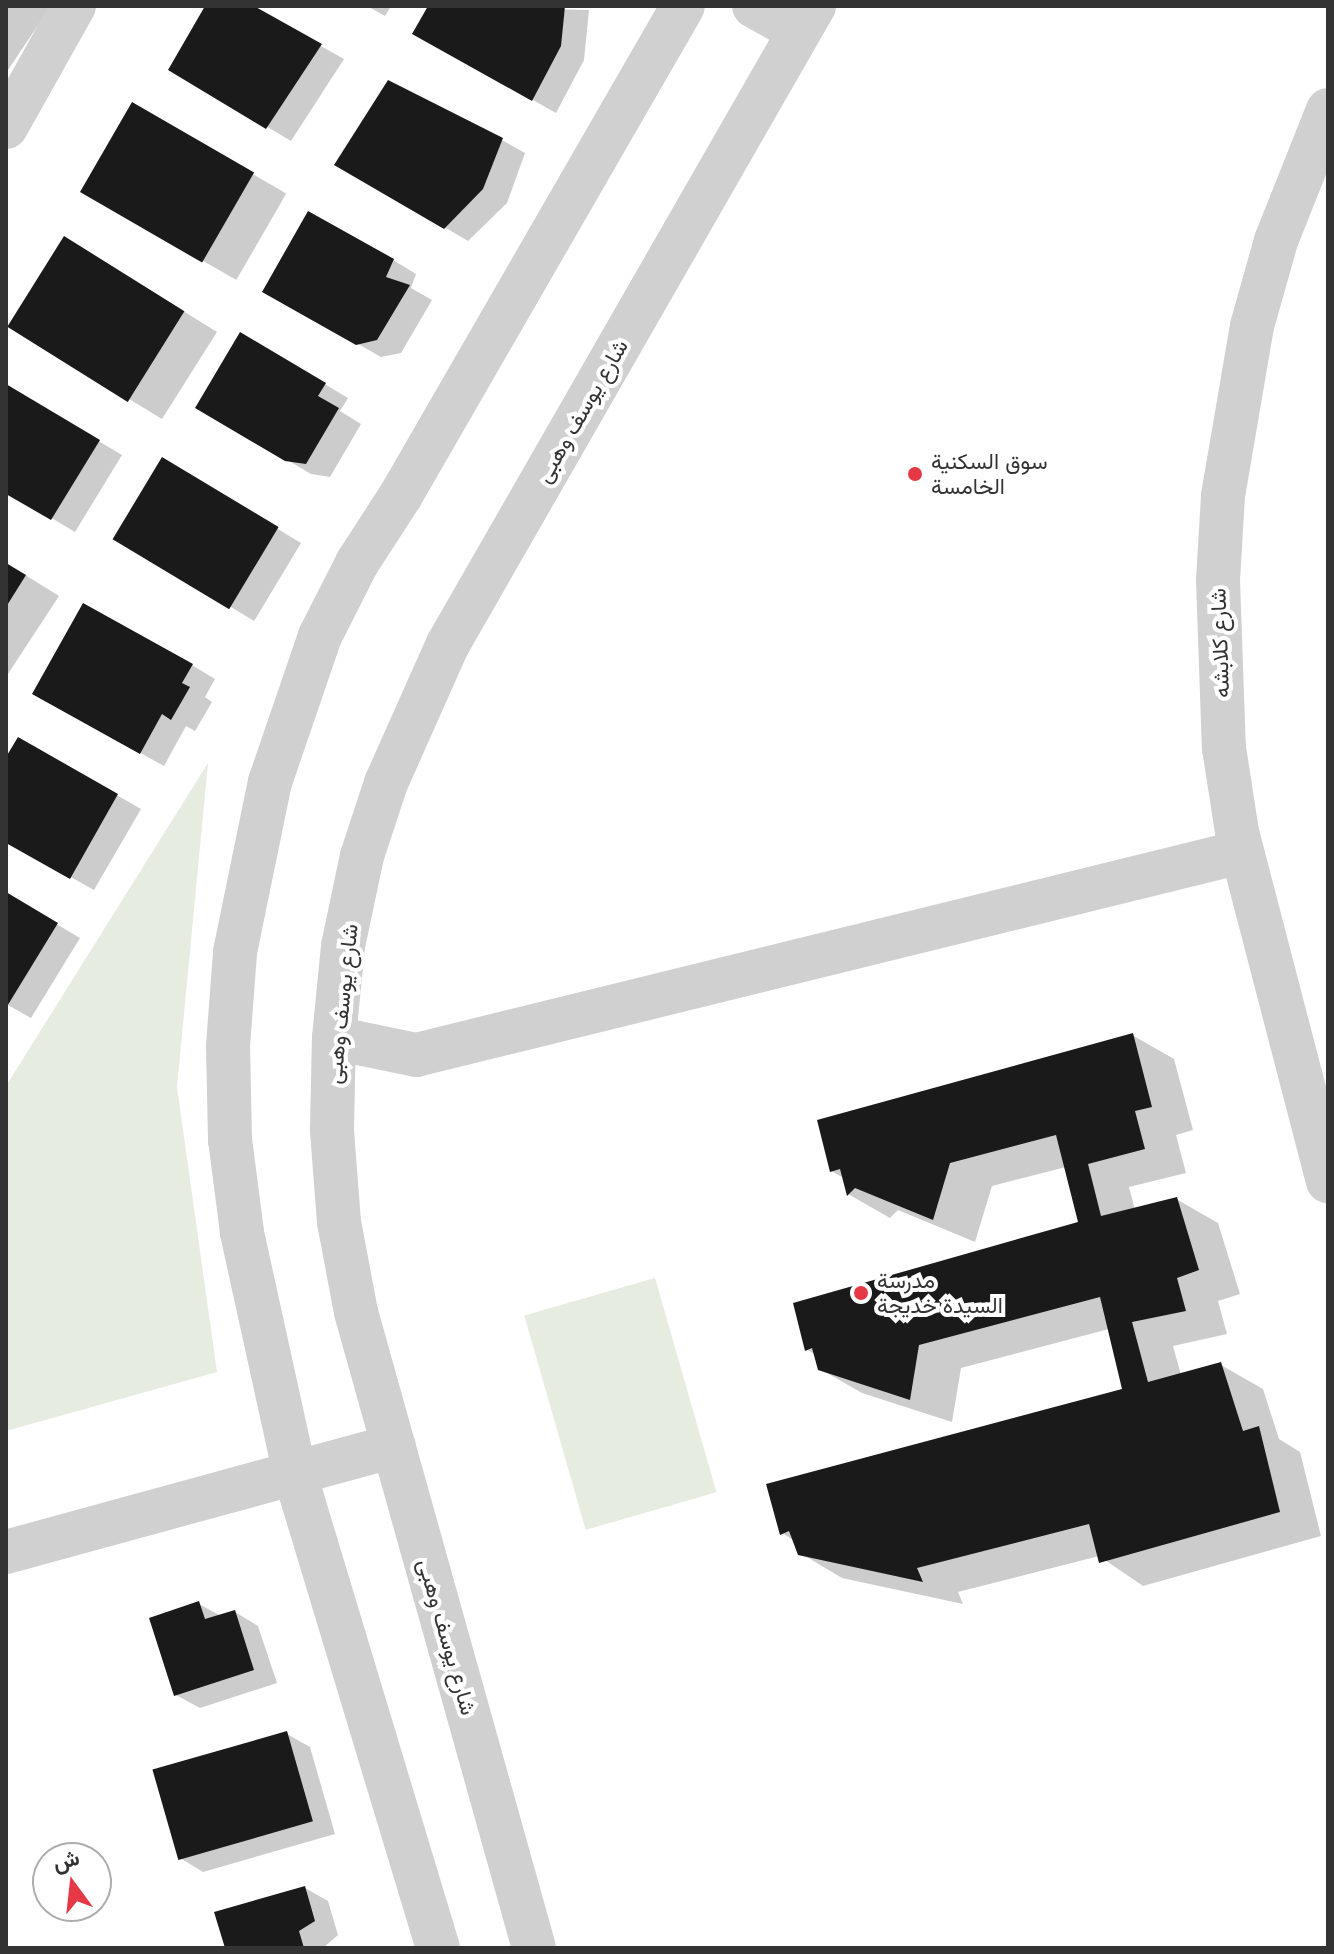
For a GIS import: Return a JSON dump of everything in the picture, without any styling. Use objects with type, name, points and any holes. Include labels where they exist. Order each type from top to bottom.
[{"type":"street","points":[[6,127],[74,6]]},
{"type":"street","points":[[438,1948],[295,1474],[242,1232],[230,1140],[228,1046],[235,952],[270,782],[320,636],[357,563],[401,495],[683,6]]},
{"type":"street","points":[[754,6],[806,19]]},
{"type":"street","name":"شارع يوسف وهبى","points":[[534,1948],[356,1312],[339,1222],[332,1130],[334,1038],[343,946],[362,856],[414,713],[448,644],[806,19]]},
{"type":"street","name":"شارع كلابشه","points":[[1328,110],[1276,241],[1252,326],[1223,496],[1219,665],[1224,748],[1241,852],[1317,1095],[1328,1181]]},
{"type":"street","points":[[334,1038],[416,1055],[1241,852]]},
{"type":"street","points":[[6,1552],[394,1446]]},
{"type":"shaded area","points":[[208,763],[177,1087],[217,1372],[6,1431],[6,1086]]},
{"type":"shaded area","points":[[655,1278],[716,1492],[586,1530],[524,1315]]},
{"type":"building","points":[[205,6],[254,6],[322,44],[266,129],[168,70]]},
{"type":"building","points":[[428,6],[565,6],[561,46],[532,101],[412,34]]},
{"type":"building","points":[[388,80],[503,138],[483,189],[444,229],[334,165]]},
{"type":"building","points":[[132,102],[254,172],[202,263],[80,192]]},
{"type":"building","points":[[308,211],[394,259],[386,277],[410,285],[377,340],[356,345],[262,292]]},
{"type":"building","points":[[64,236],[184,311],[128,402],[7,327]]},
{"type":"building","points":[[240,332],[326,383],[318,396],[339,408],[306,464],[285,461],[195,408]]},
{"type":"building","points":[[6,384],[100,440],[51,520],[6,494]]},
{"type":"building","points":[[162,457],[279,527],[229,609],[113,539]]},
{"type":"building","points":[[6,563],[26,575],[6,607]]},
{"type":"building","points":[[83,603],[193,664],[182,683],[190,687],[171,720],[162,714],[140,754],[32,694]]},
{"type":"building","points":[[18,737],[118,794],[70,879],[6,843],[6,757]]},
{"type":"building","points":[[6,892],[58,923],[6,1008]]},
{"type":"building","points":[[1133,1033],[1152,1107],[1135,1111],[1145,1149],[1088,1164],[1101,1216],[1177,1197],[1199,1270],[1177,1278],[1186,1311],[1132,1322],[1148,1382],[1221,1362],[1243,1431],[1259,1426],[1280,1512],[1099,1563],[1089,1524],[917,1568],[923,1582],[798,1555],[789,1531],[780,1535],[766,1484],[1122,1389],[1100,1297],[919,1345],[910,1400],[818,1370],[812,1348],[805,1351],[793,1303],[1078,1222],[1056,1135],[950,1163],[933,1220],[855,1188],[847,1196],[840,1169],[830,1172],[817,1120]]},
{"type":"building","points":[[199,1601],[205,1619],[235,1610],[254,1670],[174,1696],[149,1618]]},
{"type":"building","points":[[287,1731],[313,1821],[178,1860],[152,1770]]},
{"type":"building","points":[[305,1886],[315,1921],[299,1931],[304,1948],[225,1948],[214,1912]]},
{"type":"place","name":"سوق السكنية الخامسة","points":[[915,474]]},
{"type":"place","name":"مدرسة السيدة خديجة","points":[[861,1293]]}]
